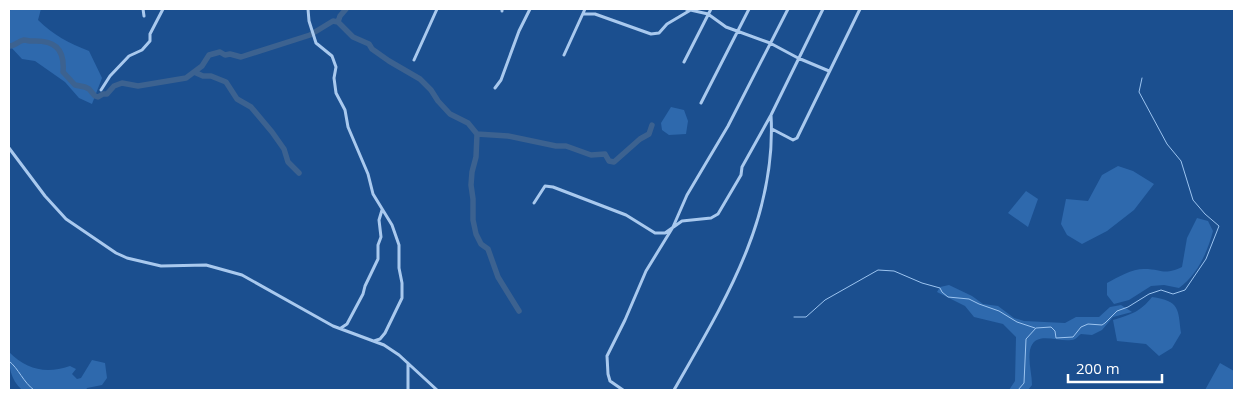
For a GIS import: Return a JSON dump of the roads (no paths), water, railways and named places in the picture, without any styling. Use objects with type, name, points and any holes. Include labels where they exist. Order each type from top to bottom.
[{"type":"street","points":[[143,9],[144,16]]},
{"type":"street","points":[[102,90],[110,76],[129,56],[142,50],[150,41],[150,34],[162,9]]},
{"type":"street","points":[[308,9],[316,43],[332,56],[336,67],[334,78],[336,93],[345,110],[348,127],[368,174],[374,194],[392,225],[399,245],[402,298],[385,333],[380,339],[374,341]]},
{"type":"street","points":[[414,60],[437,9]]},
{"type":"street","points":[[495,88],[501,80],[519,31],[530,9]]},
{"type":"street","points":[[564,55],[585,9]]},
{"type":"street","points":[[684,62],[710,9]]},
{"type":"street","points":[[701,103],[749,9]]},
{"type":"street","points":[[623,390],[610,382],[607,356],[646,271],[674,227],[687,195],[728,126],[788,9]]},
{"type":"street","points":[[534,203],[545,186],[553,187],[626,215],[655,232],[665,233],[682,220],[711,218],[718,214],[741,175],[742,167],[771,114],[823,9]]},
{"type":"street","points":[[772,129],[793,140],[797,138],[860,9]]},
{"type":"street","points":[[583,14],[594,14],[651,34],[659,33],[667,24],[687,10],[708,14],[726,27],[770,43],[798,58],[829,71]]},
{"type":"street","points":[[674,390],[721,307],[747,252],[761,212],[768,172],[772,129],[771,114]]},
{"type":"street","points":[[9,148],[45,196],[66,219],[116,253],[127,258],[161,266],[206,265],[242,275],[333,326],[384,345],[408,363],[437,390]]},
{"type":"street","points":[[340,329],[347,324],[363,294],[378,259],[378,245],[381,236],[379,220],[382,210]]},
{"type":"street","points":[[408,363],[408,390]]},
{"type":"waterway","points":[[338,22],[346,9]]},
{"type":"waterway","points":[[9,46],[24,40],[52,44],[60,51],[63,72],[75,85],[89,89],[98,97],[107,94],[114,86],[122,83],[138,86],[186,78],[202,66],[209,55],[220,52],[225,55],[230,54],[241,57],[310,35],[333,21],[338,22],[353,37],[369,44],[372,49],[389,61],[420,79],[450,114],[468,123],[477,134],[508,136],[556,146],[566,146],[591,155],[605,154],[609,161],[614,162],[640,139],[649,134],[652,125]]},
{"type":"waterway","points":[[194,72],[226,82],[237,99],[251,107],[272,132],[284,149],[288,162],[299,173]]},
{"type":"waterway","points":[[1018,390],[1024,383],[1026,339],[1036,328],[1051,327],[1055,331],[1056,338],[1073,337],[1081,327],[1088,324],[1102,325],[1117,311],[1128,307],[1149,294],[1161,290],[1173,294],[1185,290],[1206,259],[1219,226],[1193,200],[1181,161],[1167,144],[1139,92],[1142,78]]},
{"type":"waterway","points":[[477,134],[476,157],[471,185],[473,220],[476,234],[481,244],[488,249],[498,277],[519,311]]},
{"type":"waterway","points":[[794,317],[806,317],[825,300],[878,270],[894,271],[922,283],[940,288],[948,297],[969,299],[999,311],[1017,322],[1035,328]]},
{"type":"waterway","points":[[9,361],[34,390]]}]
